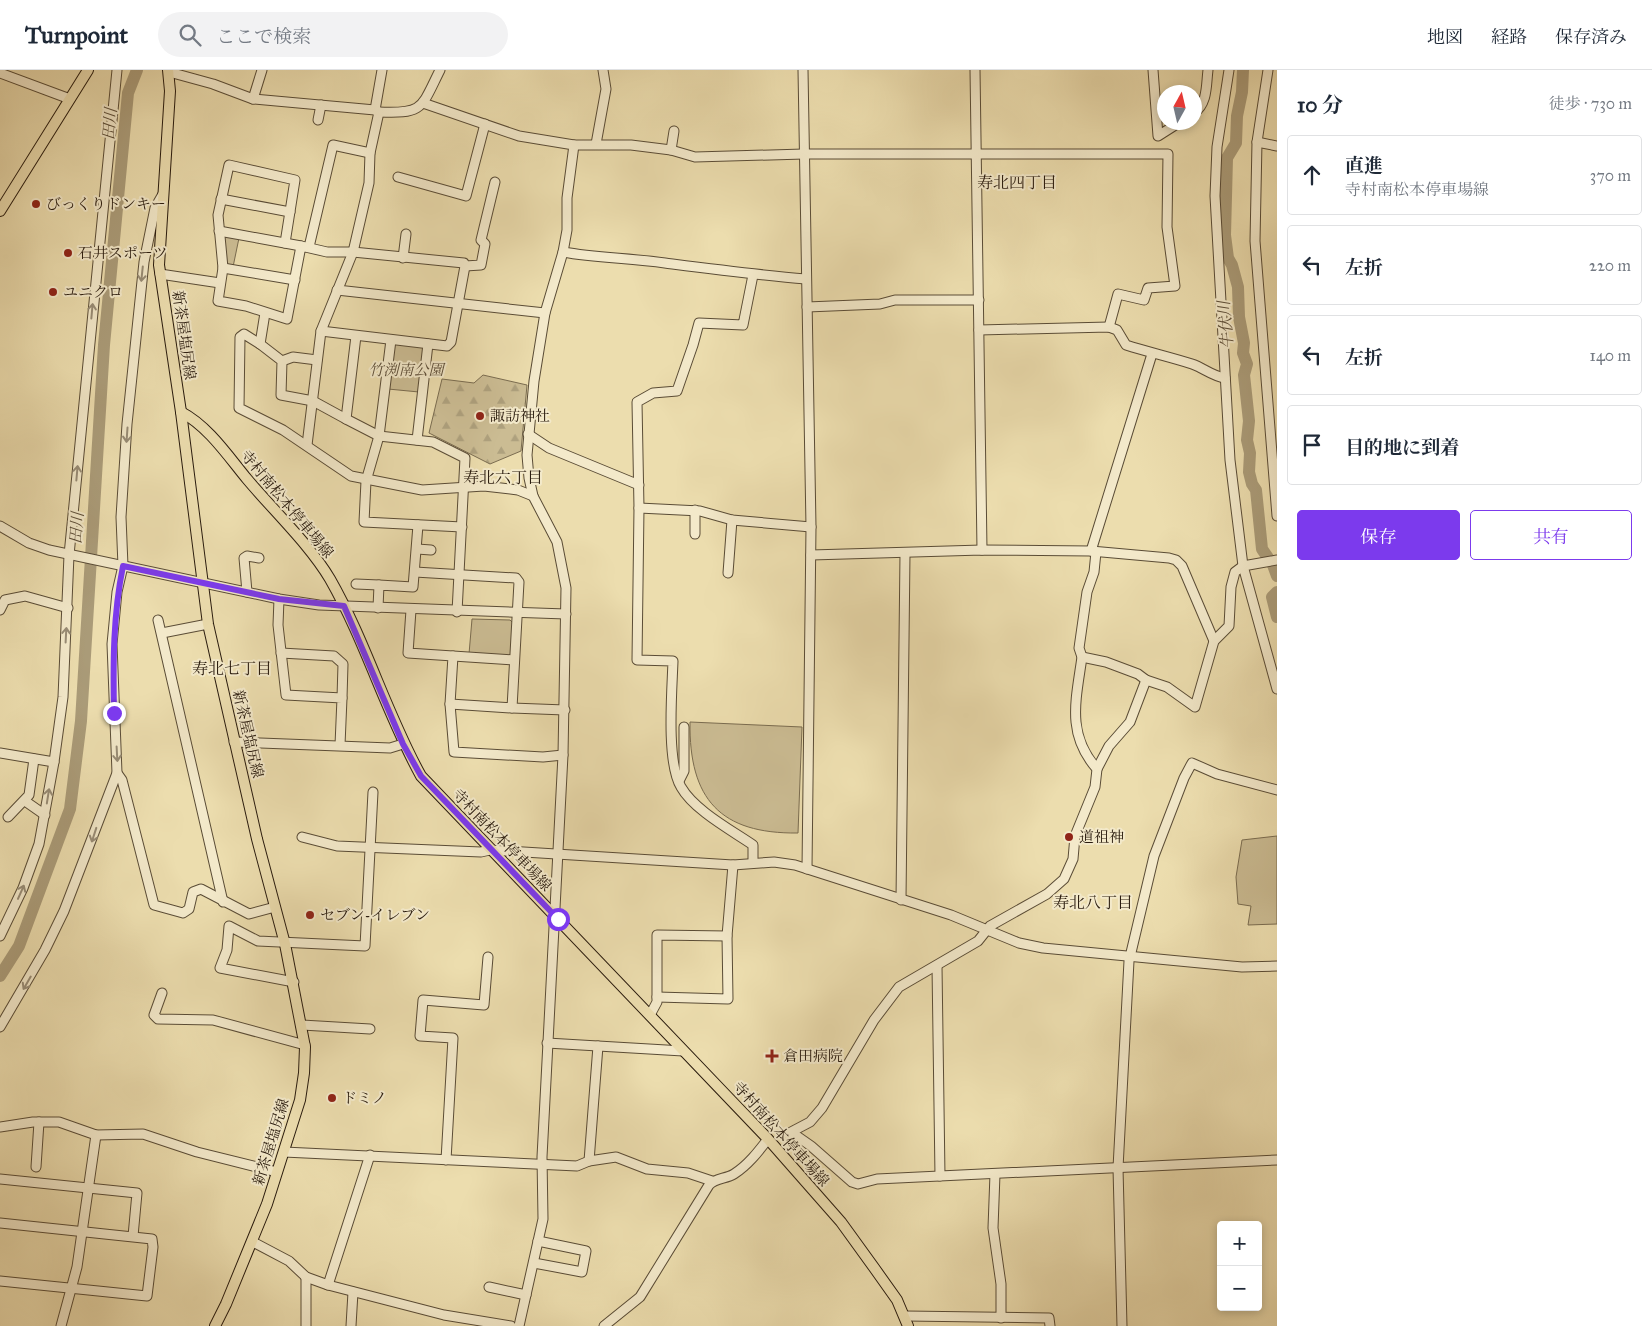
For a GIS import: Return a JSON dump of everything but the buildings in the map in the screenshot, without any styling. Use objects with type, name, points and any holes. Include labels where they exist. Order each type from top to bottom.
[{"type":"main road","points":[[0,211],[88,70]]},
{"type":"main road","name":"新茶屋塩尻線","points":[[169,71],[163,194],[158,244],[160,274],[181,412],[208,624],[234,742],[294,982],[304,1045],[302,1085],[284,1152],[253,1242],[219,1324]]},
{"type":"main road","name":"寺村南松本停車場線","points":[[181,412],[193,418],[228,456],[318,562],[344,606],[403,744],[421,776],[768,1140],[841,1222],[898,1300],[907,1321]]},
{"type":"street","points":[[0,936],[26,880],[39,844],[54,762],[63,697],[72,556],[117,70]]},
{"type":"street","points":[[253,100],[262,70]]},
{"type":"street","points":[[307,445],[321,331],[353,252],[369,183],[370,153],[382,70]]},
{"type":"street","points":[[169,71],[213,84],[253,100],[377,111],[414,111],[423,103],[440,70]]},
{"type":"street","points":[[596,144],[606,89],[603,70]]},
{"type":"street","points":[[803,70],[811,527],[806,869]]},
{"type":"street","points":[[975,70],[982,550]]},
{"type":"street","points":[[1153,70],[1157,123]]},
{"type":"street","points":[[1202,104],[1205,98],[1208,70]]},
{"type":"street","points":[[1229,70],[1217,147],[1215,196],[1230,460],[1246,566],[1277,689]]},
{"type":"street","points":[[1268,70],[1258,142],[1255,241],[1277,516]]},
{"type":"street","points":[[0,73],[70,99]]},
{"type":"street","points":[[423,103],[519,136],[574,144],[631,145],[671,150],[695,157],[804,154],[1168,154],[1167,226],[1175,286],[1148,288],[1144,300],[1118,294],[1109,327]]},
{"type":"street","points":[[318,120],[321,106]]},
{"type":"street","points":[[398,177],[466,196],[486,124]]},
{"type":"street","points":[[1158,130],[1158,136],[1167,130]]},
{"type":"street","points":[[671,150],[674,131]]},
{"type":"street","points":[[1258,142],[1277,146]]},
{"type":"street","points":[[518,1326],[543,1219],[541,1164],[565,710],[566,588],[562,556],[557,542],[533,496],[529,478],[528,434],[534,381],[546,313],[563,252],[574,144]]},
{"type":"street","points":[[285,243],[295,180],[229,165],[221,199],[219,231],[223,268],[218,301],[287,319],[295,280],[333,145],[370,153]]},
{"type":"street","points":[[219,231],[305,246],[327,252],[353,252],[464,264],[465,266],[479,266],[483,263],[485,244],[482,240],[486,211],[495,182]]},
{"type":"street","points":[[0,1027],[45,950],[64,911],[117,773],[112,644],[121,565],[121,517],[139,300],[144,262],[155,208],[163,194]]},
{"type":"street","points":[[221,199],[290,212]]},
{"type":"street","points":[[403,258],[406,234]]},
{"type":"street","points":[[563,252],[600,258],[667,263],[753,275],[806,279]]},
{"type":"street","points":[[321,331],[447,346],[451,342],[465,266]]},
{"type":"street","points":[[223,268],[295,280]]},
{"type":"street","points":[[160,274],[220,283]]},
{"type":"street","points":[[753,275],[743,325],[699,322],[677,391],[653,393],[637,402],[639,508],[637,660],[673,661],[673,750],[681,787],[696,804],[753,845],[754,863]]},
{"type":"street","points":[[337,290],[458,305],[546,313]]},
{"type":"street","points":[[807,307],[880,304],[895,300],[979,300]]},
{"type":"street","points":[[260,344],[265,313]]},
{"type":"street","points":[[979,330],[1109,327],[1117,330],[1126,345],[1152,354],[1182,361],[1202,368],[1213,376],[1225,378]]},
{"type":"street","points":[[282,361],[244,334],[240,337],[239,408],[283,430],[351,476],[366,481],[422,490],[484,486],[518,490],[533,496]]},
{"type":"street","points":[[346,419],[356,336]]},
{"type":"street","points":[[391,340],[379,436],[366,481],[364,522],[462,528]]},
{"type":"street","points":[[417,440],[428,344]]},
{"type":"street","points":[[1097,769],[1085,756],[1079,741],[1074,716],[1082,657],[1079,648],[1087,592],[1094,572],[1094,552],[1152,354]]},
{"type":"street","points":[[282,361],[293,357],[317,360]]},
{"type":"street","points":[[282,361],[281,395],[313,402],[379,436],[433,442],[465,458],[457,612]]},
{"type":"street","points":[[528,434],[550,448],[638,485]]},
{"type":"street","points":[[639,508],[694,510],[732,520],[811,527]]},
{"type":"street","points":[[694,510],[695,534]]},
{"type":"street","points":[[728,573],[732,520]]},
{"type":"street","points":[[356,584],[414,587],[418,525]]},
{"type":"street","points":[[0,526],[29,543],[72,556],[279,599],[344,606],[411,610],[566,614]]},
{"type":"street","points":[[416,549],[431,550]]},
{"type":"street","points":[[811,555],[905,554],[982,550],[1094,552],[1176,560],[1182,566],[1214,641]]},
{"type":"street","points":[[901,900],[905,554]]},
{"type":"street","points":[[247,592],[244,558],[247,556],[259,558]]},
{"type":"street","points":[[1082,657],[1106,662],[1138,674],[1146,680],[1167,687],[1195,707],[1214,641],[1229,626],[1231,587],[1234,572],[1246,566],[1277,560]]},
{"type":"street","points":[[415,572],[516,578],[519,582],[512,708]]},
{"type":"street","points":[[378,608],[379,585]]},
{"type":"street","points":[[0,610],[5,600],[25,596],[68,608]]},
{"type":"street","points":[[279,599],[286,695],[342,698]]},
{"type":"street","points":[[411,610],[408,653],[514,660]]},
{"type":"street","points":[[158,620],[223,902]]},
{"type":"street","points":[[162,633],[208,624]]},
{"type":"street","points":[[282,653],[334,656],[343,664],[340,745]]},
{"type":"street","points":[[453,656],[450,704],[454,752],[543,757],[563,755]]},
{"type":"street","points":[[1146,680],[1130,722],[1109,746],[1097,769],[1095,787],[1075,836],[1073,859],[1064,879],[1048,894],[990,926],[978,941],[899,987],[874,1020],[822,1108],[810,1122],[791,1132],[831,1162],[852,1182],[858,1184],[877,1179],[1277,1160]]},
{"type":"street","points":[[450,704],[565,710]]},
{"type":"street","points":[[679,781],[684,771],[684,727]]},
{"type":"street","points":[[234,742],[390,748],[403,744]]},
{"type":"street","points":[[0,753],[54,762]]},
{"type":"street","points":[[8,817],[29,795],[34,759]]},
{"type":"street","points":[[1122,1326],[1118,1168],[1130,956],[1154,856],[1184,778],[1192,763],[1217,774],[1277,790]]},
{"type":"street","points":[[117,773],[122,780],[154,905],[183,913],[189,909],[193,892],[201,889],[249,914],[275,907]]},
{"type":"street","points":[[294,982],[220,968],[227,950],[229,926],[258,941],[285,944],[365,946],[373,792]]},
{"type":"street","points":[[25,801],[45,815]]},
{"type":"street","points":[[302,837],[337,846],[481,852],[490,850],[558,856],[733,865],[774,862],[806,869],[951,915],[1019,943],[1044,948],[1242,967],[1277,966]]},
{"type":"street","points":[[657,997],[728,999],[727,936],[733,865]]},
{"type":"street","points":[[650,1015],[657,997],[657,935],[727,936]]},
{"type":"street","points":[[446,1160],[453,1038],[420,1036],[423,1000],[484,1005],[488,957]]},
{"type":"street","points":[[937,966],[940,1176]]},
{"type":"street","points":[[162,993],[154,1015],[158,1019],[213,1020],[304,1045]]},
{"type":"street","points":[[302,1025],[370,1029]]},
{"type":"street","points":[[547,1043],[683,1051]]},
{"type":"street","points":[[589,1161],[598,1046]]},
{"type":"street","points":[[36,1167],[39,1122]]},
{"type":"street","points":[[0,1127],[39,1122],[59,1122],[96,1135],[143,1134],[196,1152],[277,1172]]},
{"type":"street","points":[[61,1326],[72,1288],[83,1231],[96,1135]]},
{"type":"street","points":[[284,1152],[577,1166],[589,1161],[616,1157],[647,1169],[688,1173],[712,1181],[733,1175],[768,1140]]},
{"type":"street","points":[[328,1285],[370,1155]]},
{"type":"street","points":[[994,1174],[993,1228],[1001,1284],[1001,1318]]},
{"type":"street","points":[[0,1179],[137,1192],[133,1236]]},
{"type":"street","points":[[604,1326],[640,1297],[712,1181]]},
{"type":"street","points":[[0,1223],[152,1238],[153,1247],[147,1296],[0,1281]]},
{"type":"street","points":[[534,1263],[582,1272],[586,1251],[538,1241]]},
{"type":"street","points":[[253,1242],[289,1262],[301,1270],[306,1277],[328,1285],[444,1315],[511,1326]]},
{"type":"street","points":[[306,1277],[306,1326]]},
{"type":"street","points":[[489,1288],[526,1295]]},
{"type":"street","points":[[351,1326],[353,1292]]},
{"type":"street","points":[[907,1321],[1050,1318],[1050,1326]]},
{"type":"green space","points":[[225,236],[239,238],[233,267],[225,263],[223,238]]},
{"type":"green space","name":"竹渕南公園","points":[[397,343],[421,346],[424,350],[419,392],[388,389],[393,346]]},
{"type":"green space","points":[[483,375],[527,385],[521,451],[490,464],[429,433],[442,379],[474,383]]},
{"type":"green space","points":[[472,619],[510,620],[513,623],[511,653],[509,656],[469,654]]},
{"type":"green space","points":[[690,722],[802,727],[798,833],[771,832],[748,827],[729,819],[714,807],[703,791],[695,772],[691,749]]},
{"type":"green space","points":[[1277,836],[1277,924],[1248,925],[1251,906],[1238,904],[1236,877],[1242,840]]},
{"type":"waterway","name":"田川","points":[[0,976],[19,946],[70,809],[81,721],[104,345],[128,93],[137,70]]},
{"type":"waterway","name":"牛伏川","points":[[1243,70],[1242,92],[1237,116],[1236,143],[1227,158],[1225,235],[1228,258],[1238,287],[1239,317],[1244,343],[1243,353],[1247,364],[1244,375],[1249,421],[1247,440],[1250,453],[1249,472],[1252,484],[1256,490],[1262,549],[1273,565],[1277,576]]},
{"type":"waterway","name":"牛伏川","points":[[1277,592],[1272,597],[1277,617]]},
{"type":"place","name":"びっくりドンキー","points":[[36,204]]},
{"type":"place","name":"石井スポーツ","points":[[68,253]]},
{"type":"place","name":"ユニクロ","points":[[53,292]]},
{"type":"place","name":"諏訪神社","points":[[480,416]]},
{"type":"place","name":"道祖神","points":[[1069,837]]},
{"type":"place","name":"セブン-イレブン","points":[[310,915]]},
{"type":"place","name":"倉田病院","points":[[772,1056]]},
{"type":"place","name":"ドミノ","points":[[332,1098]]},
{"type":"district","name":"寿北四丁目","points":[[1017,182]]},
{"type":"district","name":"寿北六丁目","points":[[503,477]]},
{"type":"district","name":"寿北七丁目","points":[[232,668]]},
{"type":"district","name":"寿北八丁目","points":[[1093,902]]},
{"type":"route","points":[[114,713],[112,644],[117,592],[123,566],[279,599],[319,605],[344,606],[403,744],[421,776],[442,801],[558,919]]}]
